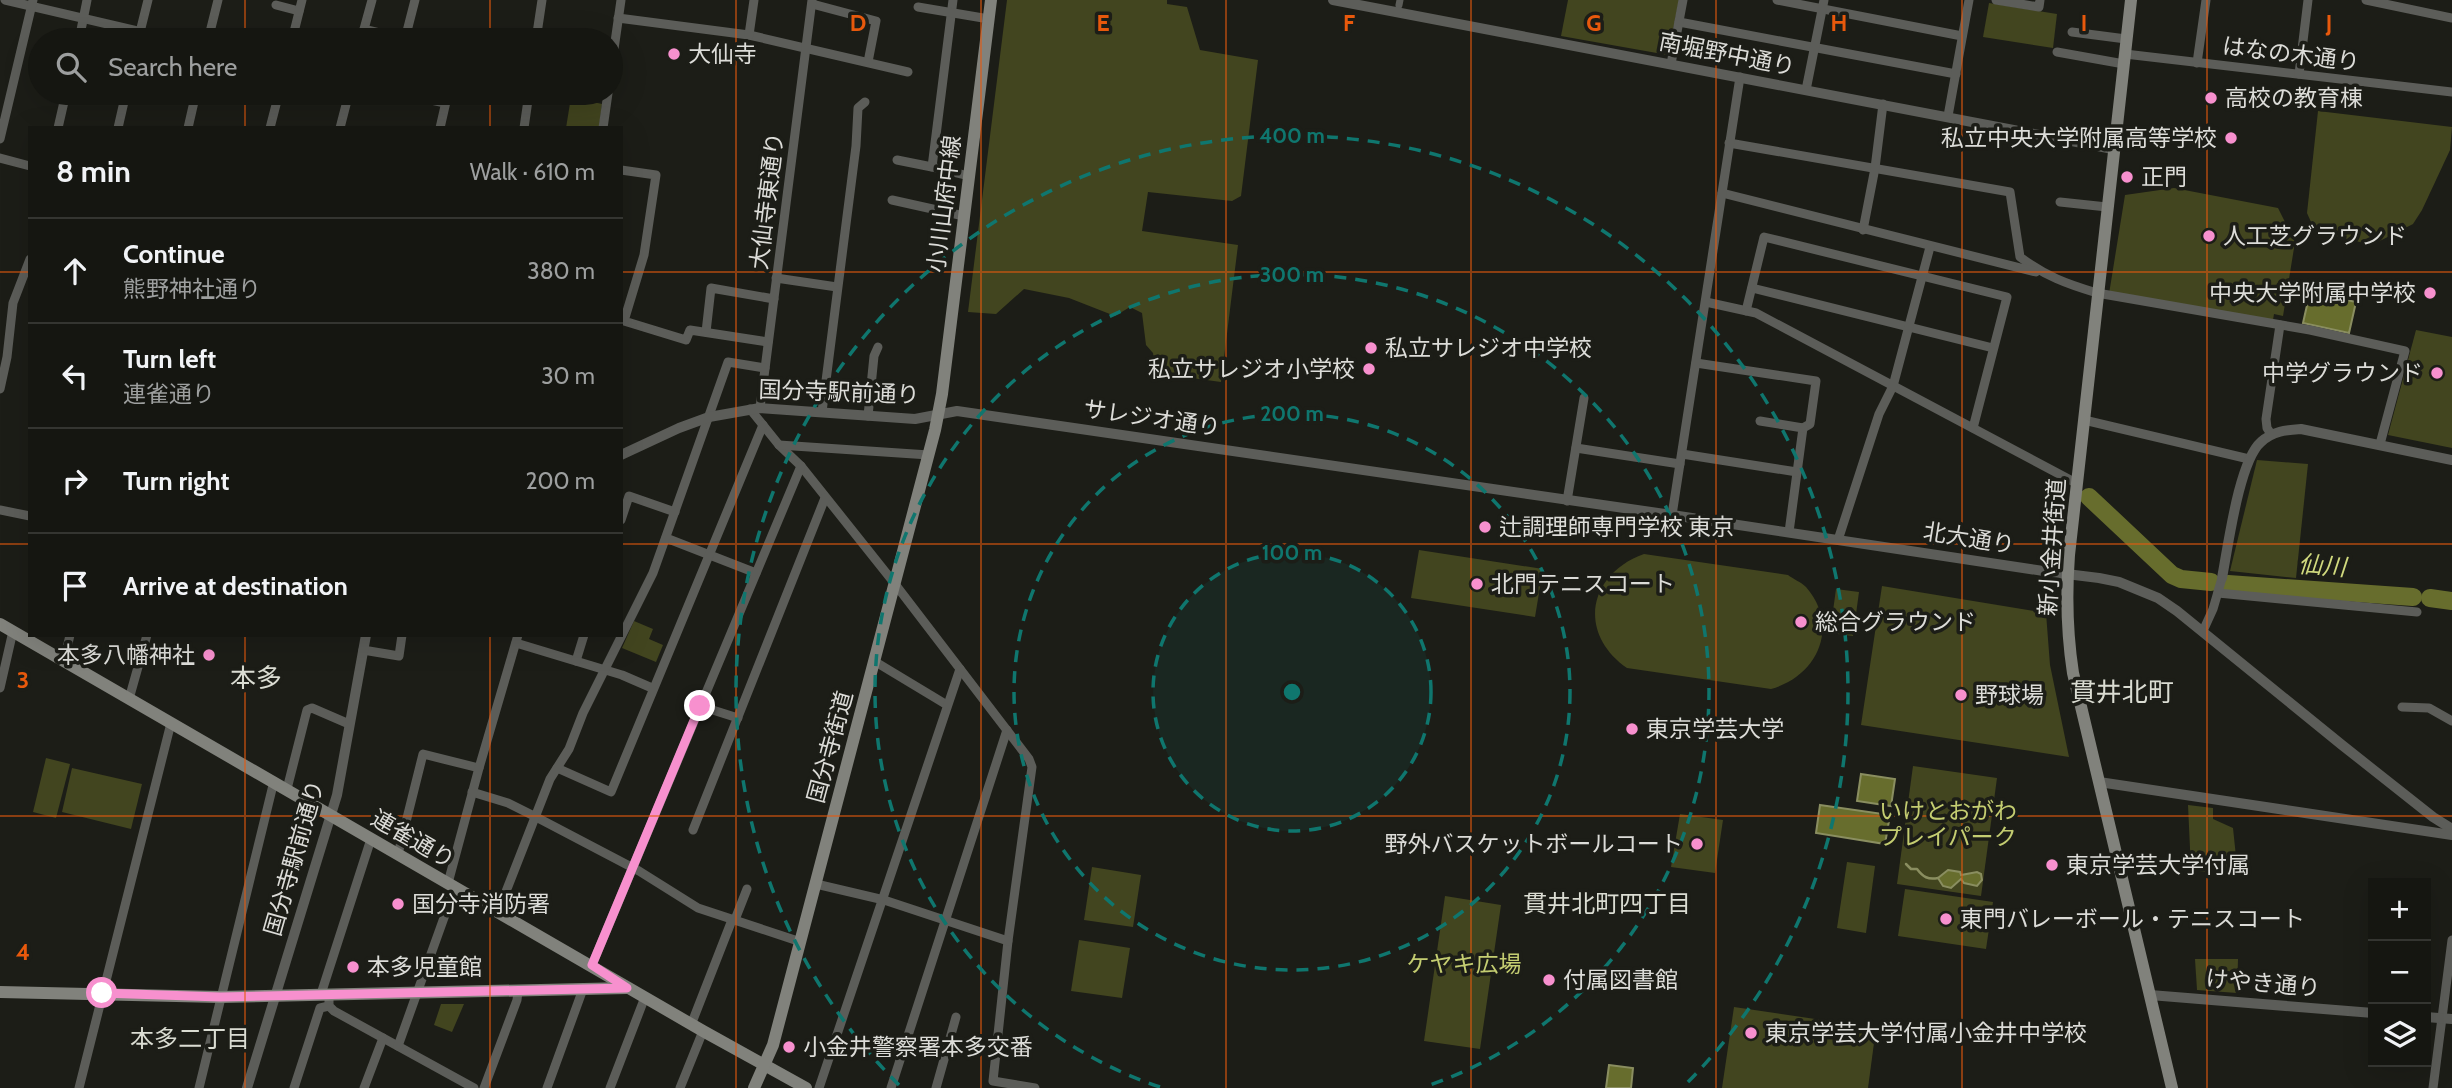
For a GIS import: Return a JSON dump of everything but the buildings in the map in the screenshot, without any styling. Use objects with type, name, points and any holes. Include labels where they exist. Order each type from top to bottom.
[{"type":"main road","name":"小川山府中線","points":[[939,413],[991,0]]},
{"type":"main road","name":"新小金井街道","points":[[2130,0],[2067,574],[2069,645],[2073,673],[2172,1088]]},
{"type":"main road","name":"国分寺街道","points":[[754,1088],[773,1045],[939,413]]},
{"type":"main road","name":"連雀通り","points":[[0,624],[592,965],[627,988],[806,1088]]},
{"type":"main road","points":[[0,992],[326,998],[627,988]]},
{"type":"street","points":[[5,0],[32,3],[114,28]]},
{"type":"street","points":[[81,28],[88,0]]},
{"type":"street","points":[[141,28],[148,0]]},
{"type":"street","points":[[211,28],[218,0]]},
{"type":"street","points":[[295,28],[302,0]]},
{"type":"street","points":[[364,28],[372,0]]},
{"type":"street","points":[[409,28],[415,0]]},
{"type":"street","points":[[538,28],[542,0]]},
{"type":"street","points":[[617,28],[621,0]]},
{"type":"street","points":[[749,35],[754,0]]},
{"type":"street","points":[[932,167],[953,0]]},
{"type":"street","name":"南堀野中通り","points":[[1333,0],[2113,149]]},
{"type":"street","points":[[1671,64],[1683,0]]},
{"type":"street","points":[[1777,0],[1823,4],[1962,36]]},
{"type":"street","points":[[1948,116],[1969,0]]},
{"type":"street","points":[[2002,1],[2039,7],[2040,0]]},
{"type":"street","points":[[2197,63],[2206,0]]},
{"type":"street","points":[[2299,74],[2308,0]]},
{"type":"street","points":[[2366,0],[2452,18]]},
{"type":"street","points":[[812,2],[876,21],[868,62]]},
{"type":"street","name":"大仙寺東通り","points":[[755,409],[765,368],[812,2]]},
{"type":"street","points":[[0,139],[32,3]]},
{"type":"street","points":[[1806,90],[1823,4]]},
{"type":"street","points":[[276,5],[299,11]]},
{"type":"street","points":[[918,7],[989,19]]},
{"type":"street","points":[[618,18],[749,35],[908,72]]},
{"type":"street","points":[[1679,22],[1956,74]]},
{"type":"street","points":[[2072,32],[2126,39]]},
{"type":"street","name":"はなの木通り","points":[[2057,51],[2124,59],[2197,63],[2452,92]]},
{"type":"street","points":[[1672,515],[1740,77]]},
{"type":"street","points":[[822,412],[856,146],[858,108],[865,102]]},
{"type":"street","points":[[1863,230],[1875,168],[1883,104]]},
{"type":"street","points":[[58,126],[63,105]]},
{"type":"street","points":[[118,126],[123,105]]},
{"type":"street","points":[[188,126],[193,105]]},
{"type":"street","points":[[271,126],[276,105]]},
{"type":"street","points":[[341,126],[346,105]]},
{"type":"street","points":[[440,126],[445,105]]},
{"type":"street","points":[[524,126],[527,105]]},
{"type":"street","points":[[603,126],[606,105]]},
{"type":"street","points":[[1729,143],[2010,192],[2020,257],[2041,273]]},
{"type":"street","points":[[0,158],[28,165]]},
{"type":"street","points":[[897,160],[969,176]]},
{"type":"street","points":[[623,170],[656,175],[644,255],[624,321],[686,340],[690,330],[768,342]]},
{"type":"street","points":[[1722,193],[2041,273],[2097,293],[2280,325],[2405,351],[2380,444]]},
{"type":"street","points":[[892,200],[964,216]]},
{"type":"street","points":[[2060,202],[2107,207]]},
{"type":"street","points":[[1746,311],[1765,237],[2007,297],[1973,428]]},
{"type":"street","points":[[1838,540],[1879,414],[1893,386],[1930,247]]},
{"type":"street","points":[[0,389],[7,357],[13,303],[28,264]]},
{"type":"street","points":[[776,278],[837,287]]},
{"type":"street","points":[[706,332],[710,288],[774,299]]},
{"type":"street","points":[[1752,288],[1993,348]]},
{"type":"street","points":[[1706,302],[1756,313],[2076,483]]},
{"type":"street","points":[[2272,434],[2267,428],[2266,419],[2280,325]]},
{"type":"street","points":[[868,416],[874,356],[878,347]]},
{"type":"street","points":[[623,635],[653,573],[728,362],[765,368]]},
{"type":"street","points":[[1696,363],[1816,381],[1810,425],[1803,428],[1760,421]]},
{"type":"street","points":[[1567,500],[1584,398]]},
{"type":"street","points":[[755,409],[763,425],[779,445],[800,466],[895,583],[1032,767],[1008,941],[993,1081],[1006,1086],[1035,1088]]},
{"type":"street","name":"国分寺駅前通り","points":[[623,455],[709,417],[755,409],[915,419],[939,413]]},
{"type":"street","name":"サレジオ通り","points":[[939,413],[957,411],[1567,500]]},
{"type":"street","points":[[2084,420],[2249,459]]},
{"type":"street","points":[[557,768],[611,792],[763,425]]},
{"type":"street","points":[[1789,533],[1803,428]]},
{"type":"street","points":[[2203,631],[2218,593],[2249,459],[2258,444],[2272,434],[2301,429],[2452,460]]},
{"type":"street","points":[[779,445],[929,455]]},
{"type":"street","points":[[1576,448],[1797,472]]},
{"type":"street","points":[[592,965],[800,466]]},
{"type":"street","points":[[623,514],[629,496],[675,512]]},
{"type":"street","points":[[693,830],[825,498]]},
{"type":"street","name":"北大通り","points":[[1567,500],[2099,578],[2140,590],[2178,611],[2342,745],[2452,829]]},
{"type":"street","points":[[0,510],[28,516]]},
{"type":"street","points":[[666,538],[756,573]]},
{"type":"street","points":[[2218,593],[2417,612]]},
{"type":"street","points":[[0,688],[13,631]]},
{"type":"street","points":[[64,661],[70,637]]},
{"type":"street","points":[[130,699],[146,637]]},
{"type":"street","name":"国分寺駅前通り","points":[[247,1088],[337,796],[366,637]]},
{"type":"street","points":[[363,650],[399,656],[402,637]]},
{"type":"street","points":[[576,661],[583,637]]},
{"type":"street","points":[[498,912],[550,779],[569,749],[622,637]]},
{"type":"street","points":[[398,1046],[418,993],[452,885],[472,792],[517,639],[652,688]]},
{"type":"street","points":[[874,661],[947,705]]},
{"type":"street","points":[[819,1088],[960,669]]},
{"type":"street","points":[[700,706],[738,718]]},
{"type":"street","points":[[2402,707],[2429,708],[2452,721]]},
{"type":"street","points":[[287,789],[307,710],[312,708],[349,724]]},
{"type":"street","points":[[79,1088],[171,723]]},
{"type":"street","points":[[891,1088],[1007,730]]},
{"type":"street","points":[[398,854],[423,754],[479,768]]},
{"type":"street","points":[[199,1088],[274,781]]},
{"type":"street","points":[[2099,782],[2452,835]]},
{"type":"street","points":[[472,792],[508,803],[536,817],[634,868],[698,908],[801,942]]},
{"type":"street","points":[[294,1088],[320,1008],[326,998],[371,839]]},
{"type":"street","points":[[816,884],[884,900],[1008,941]]},
{"type":"street","points":[[680,1088],[732,920],[736,917],[747,889]]},
{"type":"street","points":[[2433,1088],[2447,1019],[2452,940]]},
{"type":"street","points":[[547,1088],[583,989]]},
{"type":"street","points":[[484,1088],[518,991]]},
{"type":"street","name":"けやき通り","points":[[2150,995],[2368,1013]]},
{"type":"street","points":[[610,1088],[645,997]]},
{"type":"street","points":[[326,998],[334,1011],[474,1088]]},
{"type":"street","points":[[936,1088],[956,1017]]},
{"type":"street","points":[[364,1088],[383,1038]]},
{"type":"green space","points":[[1007,0],[1167,0],[1167,4],[1187,7],[1200,50],[1258,60],[1241,196],[1232,201],[1148,192],[1142,231],[1238,245],[1221,382],[1156,373],[1153,353],[1146,345],[1142,313],[1130,307],[1115,316],[1069,298],[1024,289],[996,314],[968,312]]},
{"type":"green space","points":[[1568,0],[1679,0],[1668,55],[1561,36]]},
{"type":"green space","points":[[1989,3],[2057,14],[2053,48],[1983,37]]},
{"type":"green space","points":[[570,105],[602,105],[599,126],[566,126]]},
{"type":"green space","points":[[2318,111],[2452,127],[2450,150],[2413,224],[2372,245],[2315,231],[2307,213]]},
{"type":"green space","points":[[2174,188],[2278,208],[2295,242],[2283,316],[2274,314],[2273,320],[2109,294],[2125,195]]},
{"type":"green space","points":[[2416,330],[2452,337],[2452,448],[2388,435]]},
{"type":"green space","points":[[2257,460],[2308,464],[2296,578],[2230,571]]},
{"type":"green space","name":"北門テニスコート","points":[[1419,550],[1543,569],[1535,617],[1411,598]]},
{"type":"green space","points":[[1644,554],[1788,575],[1799,582],[1816,602],[1821,618],[1819,648],[1812,661],[1801,673],[1771,689],[1627,668],[1611,654],[1601,638],[1596,622],[1596,605],[1601,590],[1611,575],[1625,563]]},
{"type":"green space","name":"野球場","points":[[1882,586],[2046,613],[2050,665],[2069,757],[1861,725]]},
{"type":"green space","points":[[1836,589],[1859,592],[1853,636],[1830,633]]},
{"type":"green space","points":[[634,621],[653,629],[649,639],[663,645],[656,662],[622,648]]},
{"type":"green space","points":[[46,758],[70,764],[56,818],[33,812]]},
{"type":"green space","name":"いけとおがわ プレイパーク","points":[[1913,766],[1997,778],[1981,896],[1897,884]]},
{"type":"green space","points":[[72,768],[142,784],[131,829],[62,812]]},
{"type":"green space","points":[[2188,805],[2213,808],[2213,819],[2233,828],[2238,876],[2191,870]]},
{"type":"green space","name":"野外バスケットボールコート","points":[[1680,814],[1723,820],[1715,873],[1671,867]]},
{"type":"green space","points":[[1847,862],[1875,866],[1866,933],[1837,928]]},
{"type":"green space","points":[[1092,867],[1141,875],[1133,927],[1084,920]]},
{"type":"green space","name":"東門バレーボール・テニスコート","points":[[1905,889],[1993,902],[1986,949],[1898,936]]},
{"type":"green space","name":"ケヤキ広場","points":[[1445,896],[1501,905],[1480,1049],[1424,1041]]},
{"type":"green space","points":[[1079,940],[1130,948],[1122,998],[1071,991]]},
{"type":"green space","points":[[2195,959],[2238,959],[2237,993],[2197,990]]},
{"type":"green space","points":[[441,1004],[464,1004],[452,1032],[434,1025]]},
{"type":"green space","points":[[1734,1007],[1876,1028],[1868,1088],[1722,1088]]},
{"type":"shaded area","points":[[2310,292],[2356,302],[2349,333],[2303,323]]},
{"type":"shaded area","points":[[1861,774],[1895,779],[1891,806],[1857,801]]},
{"type":"shaded area","points":[[1820,805],[1890,815],[1885,844],[1816,833]]},
{"type":"shaded area","points":[[1948,870],[1960,872],[1961,875],[1977,872],[1981,874],[1982,880],[1977,886],[1964,883],[1961,879],[1951,888],[1943,886],[1938,878]]},
{"type":"shaded area","points":[[1609,1065],[1633,1068],[1631,1088],[1606,1088]]},
{"type":"waterway","name":"仙川","points":[[2089,497],[2172,575],[2181,579],[2211,582]]},
{"type":"waterway","name":"仙川","points":[[2228,584],[2413,597]]},
{"type":"waterway","name":"仙川","points":[[2430,598],[2452,601]]},
{"type":"waterway","points":[[1906,864],[1926,877],[1938,878]]},
{"type":"place","name":"大仙寺","points":[[674,54]]},
{"type":"place","name":"高校の教育棟","points":[[2211,98]]},
{"type":"place","name":"私立中央大学附属高等学校","points":[[2231,138]]},
{"type":"place","name":"正門","points":[[2127,177]]},
{"type":"place","name":"人工芝グラウンド","points":[[2209,236]]},
{"type":"place","name":"中央大学附属中学校","points":[[2430,293]]},
{"type":"place","name":"私立サレジオ中学校","points":[[1371,348]]},
{"type":"place","name":"私立サレジオ小学校","points":[[1369,369]]},
{"type":"place","name":"中学グラウンド","points":[[2437,373]]},
{"type":"place","name":"辻調理師専門学校 東京","points":[[1485,527]]},
{"type":"place","name":"北門テニスコート","points":[[1477,584]]},
{"type":"place","name":"総合グラウンド","points":[[1801,622]]},
{"type":"place","name":"本多八幡神社","points":[[209,655]]},
{"type":"place","name":"野球場","points":[[1961,695]]},
{"type":"place","name":"東京学芸大学","points":[[1632,729]]},
{"type":"place","name":"野外バスケットボールコート","points":[[1697,844]]},
{"type":"place","name":"東京学芸大学付属","points":[[2052,865]]},
{"type":"place","name":"国分寺消防署","points":[[398,904]]},
{"type":"place","name":"東門バレーボール・テニスコート","points":[[1946,919]]},
{"type":"place","name":"本多児童館","points":[[353,967]]},
{"type":"place","name":"付属図書館","points":[[1549,980]]},
{"type":"place","name":"東京学芸大学付属小金井中学校","points":[[1751,1033]]},
{"type":"place","name":"小金井警察署本多交番","points":[[789,1047]]},
{"type":"district","name":"本多","points":[[256,678]]},
{"type":"district","name":"貫井北町","points":[[2122,692]]},
{"type":"district","name":"貫井北町四丁目","points":[[1607,904]]},
{"type":"district","name":"本多二丁目","points":[[190,1039]]},
{"type":"route","points":[[102,993],[220,997],[627,988],[592,965],[700,706]]}]
